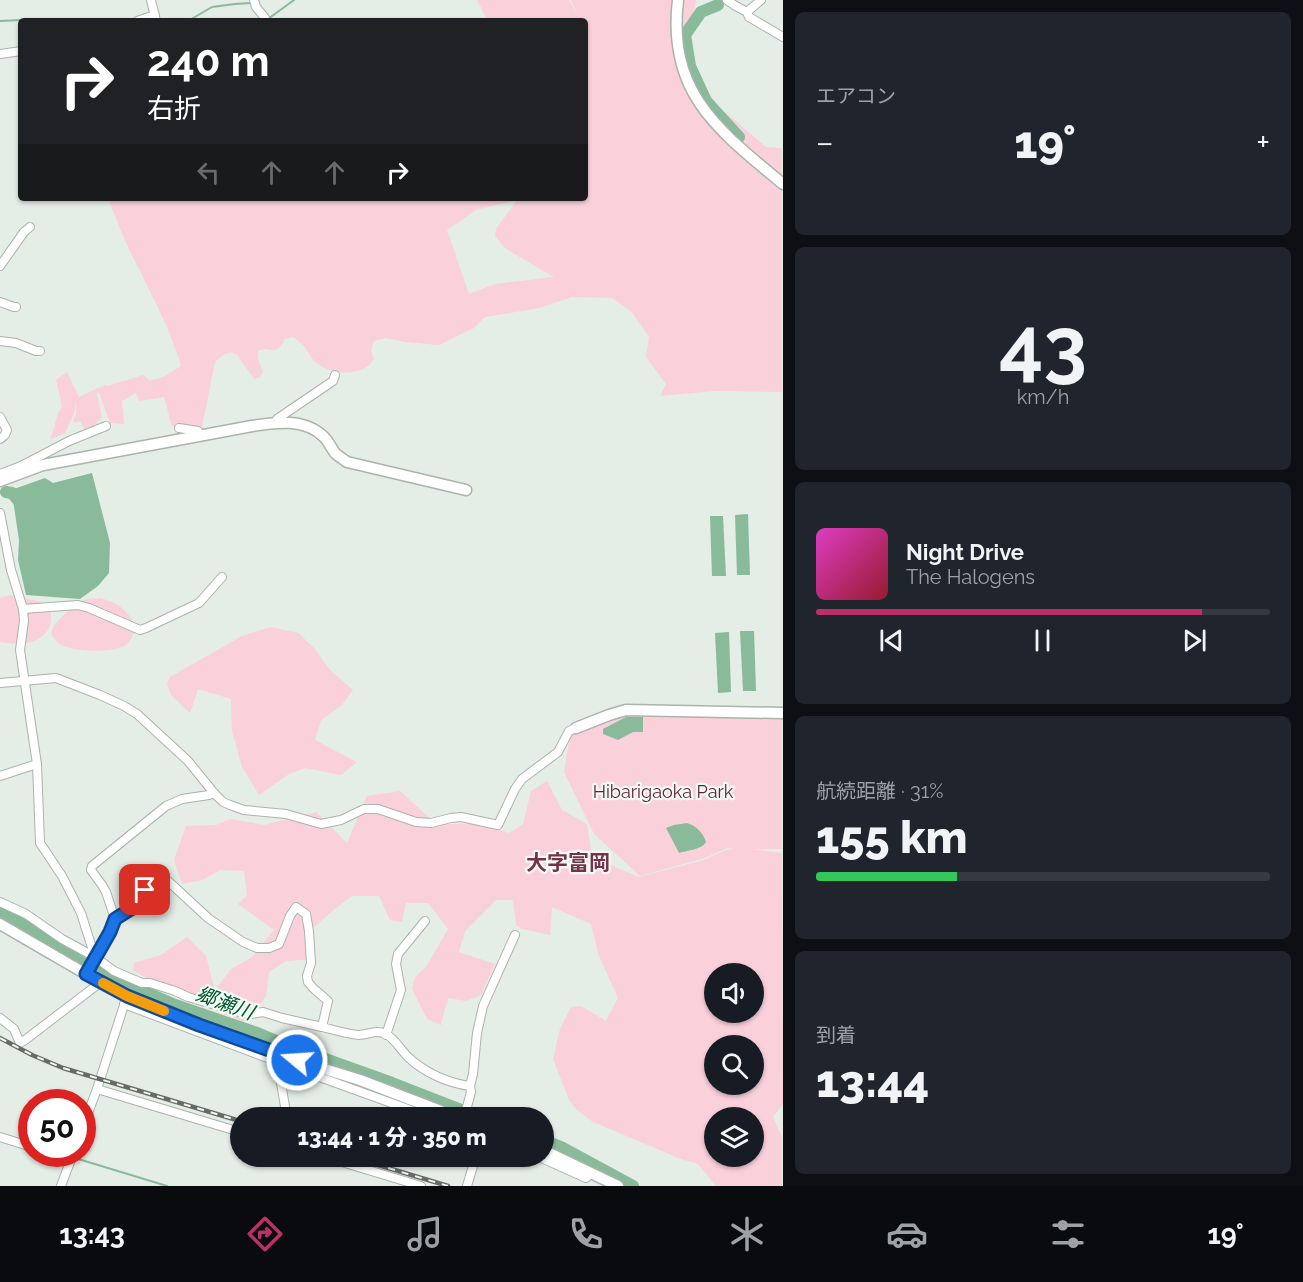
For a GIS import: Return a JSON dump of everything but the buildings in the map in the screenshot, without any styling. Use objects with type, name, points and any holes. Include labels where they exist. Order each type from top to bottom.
[{"type":"main road","points":[[678,0],[676,23],[678,49],[685,77],[695,98],[715,125],[783,184]]},
{"type":"main road","points":[[0,480],[59,461],[277,423],[312,427],[347,462],[466,490]]},
{"type":"main road","points":[[576,728],[626,710],[783,713]]},
{"type":"main road","points":[[0,924],[87,973],[126,1000],[199,1025],[277,1058],[360,1080],[435,1107]]},
{"type":"main road","points":[[554,1155],[618,1186]]},
{"type":"street","points":[[151,0],[155,18]]},
{"type":"street","points":[[254,0],[256,7],[265,18]]},
{"type":"street","points":[[727,0],[747,12],[748,17],[783,37]]},
{"type":"street","points":[[747,12],[761,0]]},
{"type":"street","points":[[0,54],[18,51]]},
{"type":"street","points":[[0,266],[30,227]]},
{"type":"street","points":[[0,302],[16,307]]},
{"type":"street","points":[[0,341],[16,343],[40,351]]},
{"type":"street","points":[[277,423],[277,419],[333,381],[335,375]]},
{"type":"street","points":[[0,417],[7,430],[0,439]]},
{"type":"street","points":[[0,474],[106,426]]},
{"type":"street","points":[[179,428],[195,430],[200,435]]},
{"type":"street","points":[[0,513],[11,570],[23,609],[24,621],[20,650],[38,764],[39,843],[62,876],[81,914],[95,957]]},
{"type":"street","points":[[23,609],[78,605],[140,630],[199,603],[222,577]]},
{"type":"street","points":[[0,683],[56,678],[100,695],[137,714],[188,761],[223,802],[244,810],[286,814],[317,824],[336,821],[360,810],[372,808],[416,822],[432,823],[461,818],[498,825],[522,779],[553,757],[569,731],[576,728]]},
{"type":"street","points":[[0,776],[38,764]]},
{"type":"street","points":[[115,919],[106,892],[91,870],[92,866],[166,806],[182,799],[214,793]]},
{"type":"street","points":[[87,973],[115,919],[138,904],[152,877],[168,881],[208,918],[243,942],[256,948],[269,948],[279,944],[296,907],[306,914],[309,931],[311,963],[307,976],[308,982],[328,1001],[322,1027]]},
{"type":"street","points":[[0,902],[26,914],[114,971],[142,983],[150,983],[243,1013],[264,1012],[302,1023],[360,1035],[373,1031],[386,1035],[406,1055],[429,1072],[458,1084],[470,1086]]},
{"type":"street","points":[[386,1035],[400,990],[396,964],[398,954],[425,921]]},
{"type":"street","points":[[468,1107],[477,1033],[483,1006],[515,935]]},
{"type":"street","points":[[0,1018],[14,1029],[20,1043],[101,982]]},
{"type":"street","points":[[126,1000],[97,1089],[230,1129]]},
{"type":"street","points":[[277,1058],[285,1107]]},
{"type":"street","points":[[277,1058],[404,1107]]},
{"type":"street","points":[[0,1137],[18,1143]]},
{"type":"street","points":[[554,1164],[586,1178],[592,1173]]},
{"type":"street","points":[[61,1186],[68,1167]]},
{"type":"street","points":[[358,1167],[421,1186]]},
{"type":"street","points":[[467,1186],[473,1167]]},
{"type":"green space","points":[[477,0],[569,0],[577,14],[571,0],[696,0],[687,45],[692,68],[719,107],[766,147],[782,148],[782,392],[714,391],[660,396],[666,384],[646,357],[649,337],[631,311],[612,298],[572,297],[539,308],[485,317],[474,328],[439,345],[386,338],[374,341],[371,350],[374,359],[369,365],[355,372],[329,370],[315,362],[304,346],[293,337],[285,339],[275,350],[258,351],[258,359],[263,372],[260,377],[254,379],[237,355],[231,352],[215,362],[202,427],[172,426],[164,397],[139,401],[136,393],[122,401],[124,424],[110,423],[99,392],[96,394],[102,418],[94,425],[94,429],[85,430],[80,421],[75,423],[73,420],[76,414],[76,401],[74,414],[65,433],[50,440],[62,406],[56,380],[67,372],[79,397],[105,385],[143,375],[150,381],[165,376],[181,366],[167,328],[109,201],[513,201],[476,210],[447,230],[469,294],[495,284],[554,277],[506,249],[495,236],[496,229],[516,201],[588,201],[588,18],[486,18]]},
{"type":"green space","points":[[9,595],[42,602],[51,613],[51,623],[45,634],[27,643],[0,642],[0,598]]},
{"type":"green space","points":[[101,598],[120,607],[133,621],[134,631],[128,643],[116,649],[88,650],[70,648],[57,642],[51,634],[54,625],[76,603]]},
{"type":"green space","points":[[271,627],[298,633],[314,648],[330,670],[353,690],[341,706],[321,720],[315,740],[357,762],[341,775],[305,768],[289,774],[259,795],[242,767],[232,731],[231,699],[198,689],[190,713],[171,695],[167,684],[170,677],[242,636]]},
{"type":"green space","name":"Hibarigaoka Park","points":[[628,714],[782,718],[782,849],[751,849],[782,853],[783,1105],[773,1116],[782,1138],[782,1186],[716,1186],[698,1164],[593,1122],[577,1110],[569,1100],[553,1059],[560,1029],[571,1007],[581,1006],[606,1021],[618,998],[599,956],[591,924],[552,907],[550,935],[522,929],[516,925],[513,900],[496,900],[465,931],[459,952],[495,964],[481,995],[466,1001],[448,998],[441,1025],[427,1019],[412,989],[415,977],[426,967],[448,929],[428,903],[406,903],[402,922],[390,920],[379,896],[352,896],[312,929],[313,959],[286,961],[269,972],[266,996],[248,1023],[180,998],[133,970],[134,963],[161,955],[187,937],[206,956],[215,990],[231,969],[251,958],[274,930],[238,904],[247,895],[244,871],[221,870],[202,880],[182,884],[174,860],[186,826],[216,825],[231,819],[264,825],[316,812],[347,843],[367,796],[400,791],[436,824],[482,824],[509,833],[523,824],[531,791],[547,781],[562,810],[587,824],[592,857],[639,877],[704,860],[726,850],[735,849],[727,848],[705,858],[640,876],[594,834],[564,772],[570,736],[577,731]]},
{"type":"shaded area","points":[[92,473],[110,543],[109,573],[98,586],[80,599],[26,595],[18,560],[19,540],[12,493],[14,489],[45,478],[53,483]]},
{"type":"shaded area","points":[[748,514],[750,575],[737,575],[735,515]]},
{"type":"shaded area","points":[[710,516],[723,516],[726,576],[712,576]]},
{"type":"shaded area","points":[[740,631],[754,631],[756,691],[743,691]]},
{"type":"shaded area","points":[[729,632],[731,692],[718,693],[715,633]]},
{"type":"shaded area","points":[[626,717],[643,717],[643,732],[633,732],[618,740],[603,734],[603,729]]},
{"type":"shaded area","points":[[687,823],[699,830],[706,842],[698,848],[679,853],[666,828]]},
{"type":"waterway","points":[[269,18],[294,0]]},
{"type":"waterway","points":[[193,18],[212,7],[251,3],[253,6]]},
{"type":"waterway","points":[[718,5],[701,12],[685,35],[690,66],[706,101],[739,137]]},
{"type":"waterway","points":[[0,21],[18,20]]},
{"type":"waterway","points":[[6,492],[12,493],[21,504]]},
{"type":"waterway","name":"郷瀬川","points":[[0,910],[92,969],[175,1005],[257,1033],[454,1107]]},
{"type":"waterway","name":"郷瀬川","points":[[554,1144],[633,1186]]},
{"type":"waterway","points":[[96,1164],[167,1186]]},
{"type":"railway","points":[[0,1038],[63,1068],[230,1118]]},
{"type":"railway","points":[[385,1167],[448,1186]]},
{"type":"slow traffic","points":[[103,983],[127,996],[164,1011]]},
{"type":"district","name":"大字富岡","points":[[568,862]]},
{"type":"route","points":[[145,890],[138,904],[115,919],[86,974],[127,996],[297,1060]]}]
